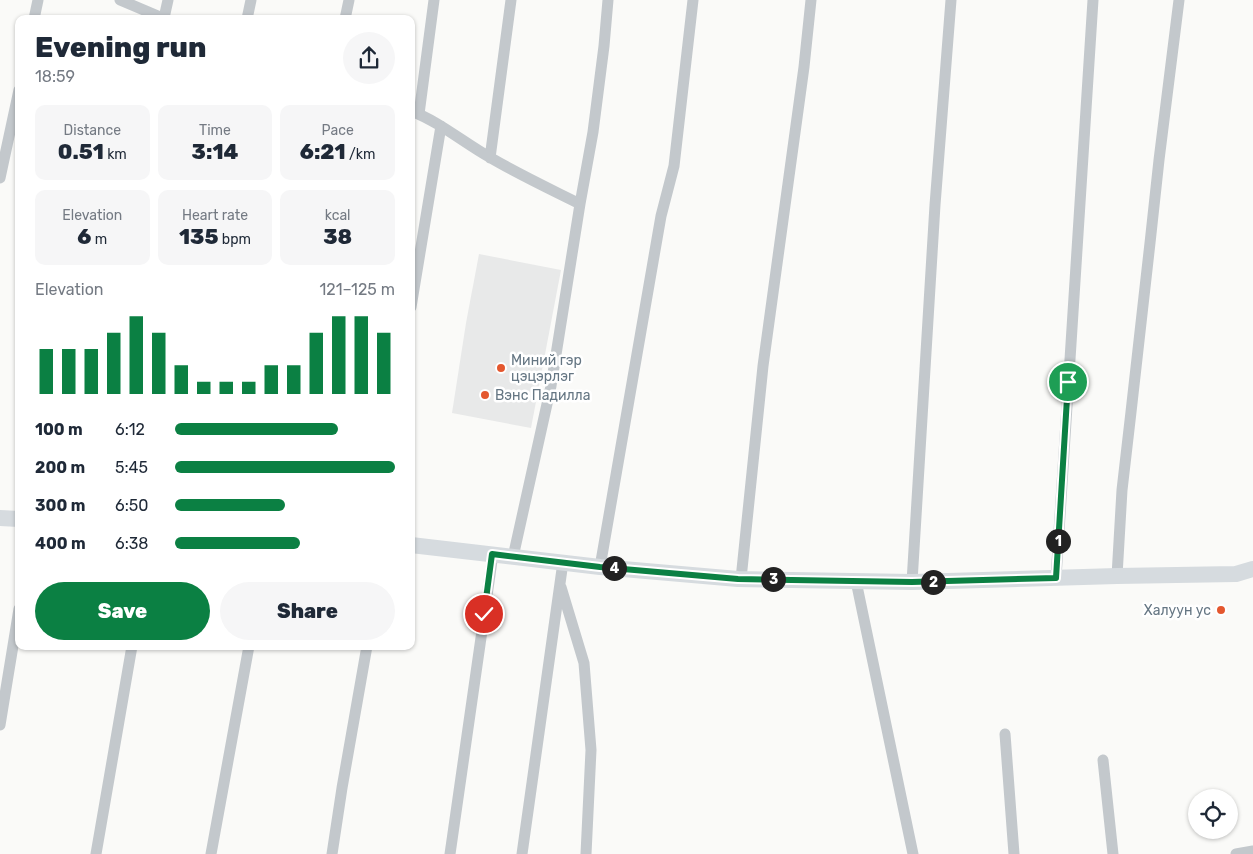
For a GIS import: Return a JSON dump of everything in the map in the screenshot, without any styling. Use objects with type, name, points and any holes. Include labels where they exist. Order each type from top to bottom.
[{"type":"street","points":[[35,15],[38,0]]},
{"type":"street","points":[[120,0],[143,14]]},
{"type":"street","points":[[166,15],[168,0]]},
{"type":"street","points":[[248,15],[251,0]]},
{"type":"street","points":[[346,15],[349,0]]},
{"type":"street","points":[[434,0],[415,112],[441,126],[490,158],[580,204]]},
{"type":"street","points":[[490,158],[510,0]]},
{"type":"street","points":[[513,557],[551,386],[593,132],[608,0]]},
{"type":"street","points":[[600,567],[661,216],[674,166],[693,0]]},
{"type":"street","points":[[741,578],[763,366],[804,67],[811,0]]},
{"type":"street","points":[[912,582],[935,205],[951,0]]},
{"type":"street","points":[[1056,578],[1093,0]]},
{"type":"street","points":[[1117,576],[1122,490],[1179,0]]},
{"type":"street","points":[[0,178],[15,109]]},
{"type":"street","points":[[415,283],[441,126]]},
{"type":"street","points":[[0,518],[15,519]]},
{"type":"street","points":[[415,545],[600,567],[741,578],[912,582],[1236,574],[1253,569]]},
{"type":"street","points":[[450,854],[492,554]]},
{"type":"street","points":[[522,854],[562,562]]},
{"type":"street","points":[[856,581],[913,854]]},
{"type":"street","points":[[560,582],[584,663],[591,750],[586,854]]},
{"type":"street","points":[[0,725],[15,633]]},
{"type":"street","points":[[96,854],[131,650]]},
{"type":"street","points":[[211,854],[248,650]]},
{"type":"street","points":[[332,854],[366,650]]},
{"type":"street","points":[[1004,734],[1014,854]]},
{"type":"street","points":[[1103,760],[1113,854]]},
{"type":"street","points":[[1236,854],[1253,851]]},
{"type":"shaded area","name":"Миний гэр цэцэрлэг","points":[[479,254],[561,270],[531,428],[452,413]]},
{"type":"place","name":"Миний гэр цэцэрлэг","points":[[501,368]]},
{"type":"place","name":"Вэнс Падилла","points":[[485,395]]},
{"type":"place","name":"Халуун ус","points":[[1221,610]]},
{"type":"route","points":[[484,614],[492,554],[600,567],[738,579],[912,582],[1056,578],[1068,382]]}]
